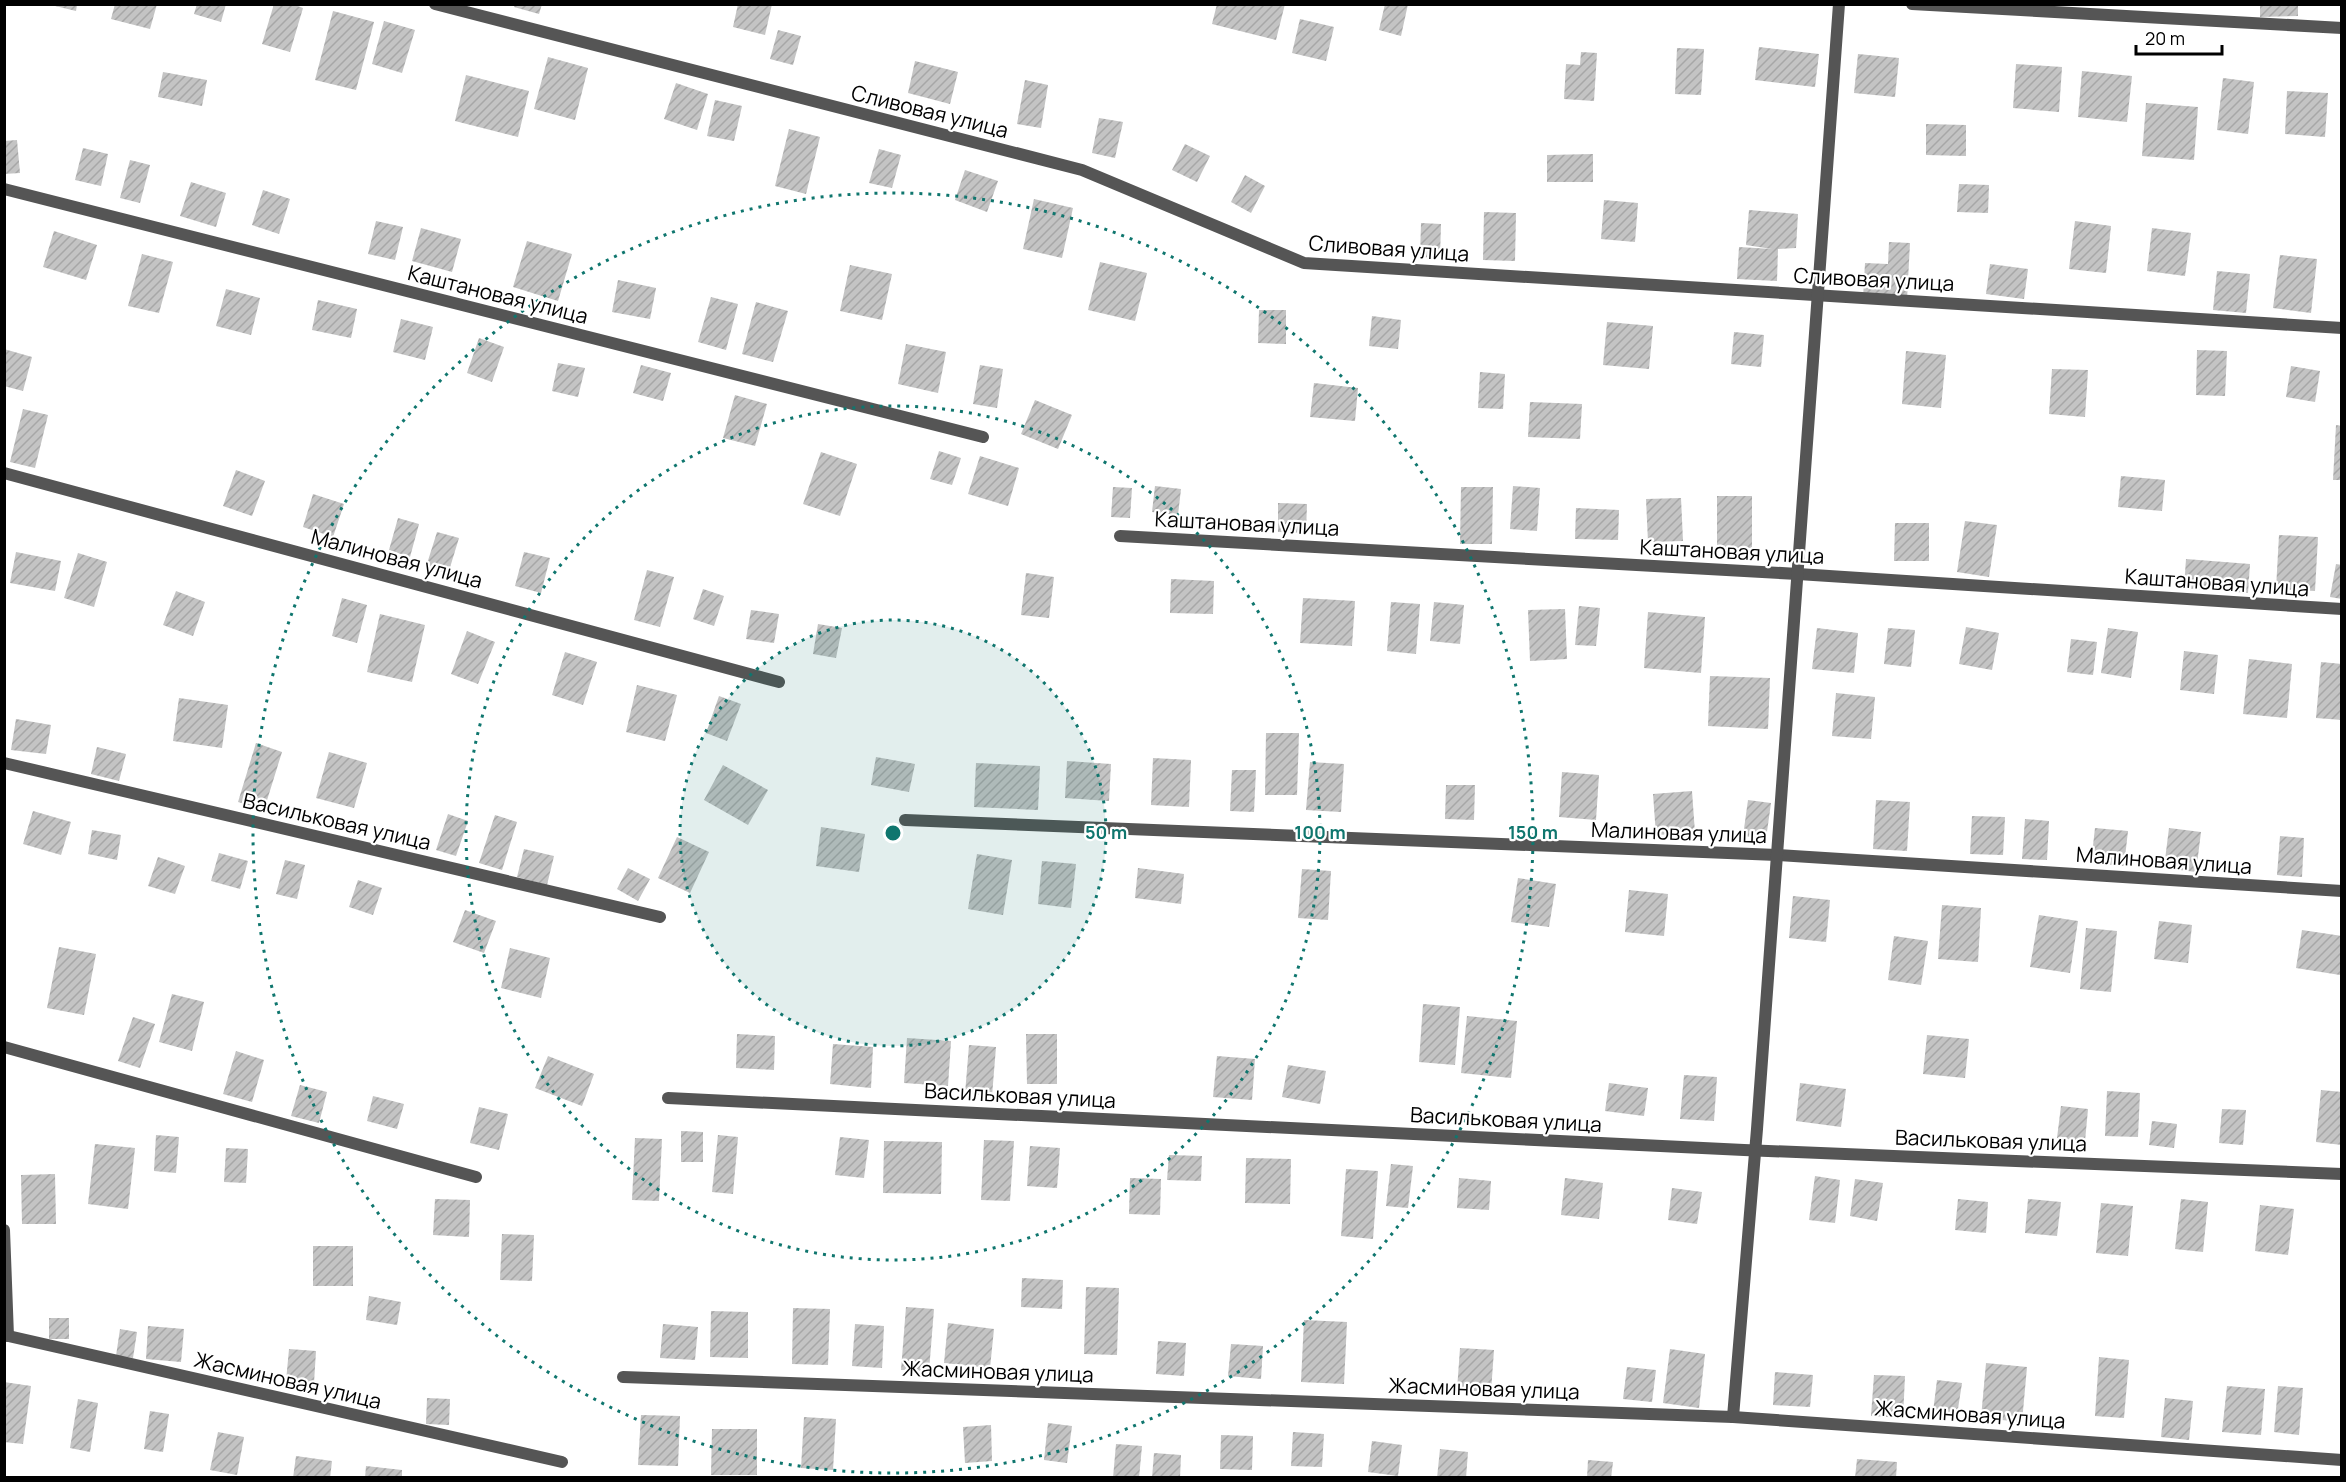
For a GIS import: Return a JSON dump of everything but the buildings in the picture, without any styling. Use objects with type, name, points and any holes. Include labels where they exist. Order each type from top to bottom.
[{"type":"street","name":"Сливовая улица","points":[[435,4],[1082,170],[1304,263],[2342,328]]},
{"type":"street","points":[[1733,1417],[1756,1150],[1839,4]]},
{"type":"street","points":[[1912,4],[2342,28]]},
{"type":"street","name":"Каштановая улица","points":[[4,189],[982,437]]},
{"type":"street","name":"Малиновая улица","points":[[4,473],[779,682]]},
{"type":"street","name":"Каштановая улица","points":[[1119,536],[1798,574],[2342,609]]},
{"type":"street","name":"Васильковая улица","points":[[4,763],[660,917]]},
{"type":"street","name":"Малиновая улица","points":[[906,819],[1777,855],[2342,891]]},
{"type":"street","points":[[4,1047],[476,1177]]},
{"type":"street","name":"Васильковая улица","points":[[668,1098],[1756,1150],[2342,1174]]},
{"type":"street","points":[[4,1230],[6,1336]]},
{"type":"street","name":"Жасминовая улица","points":[[6,1336],[562,1462]]},
{"type":"street","name":"Жасминовая улица","points":[[623,1377],[1733,1417],[2342,1460]]}]
